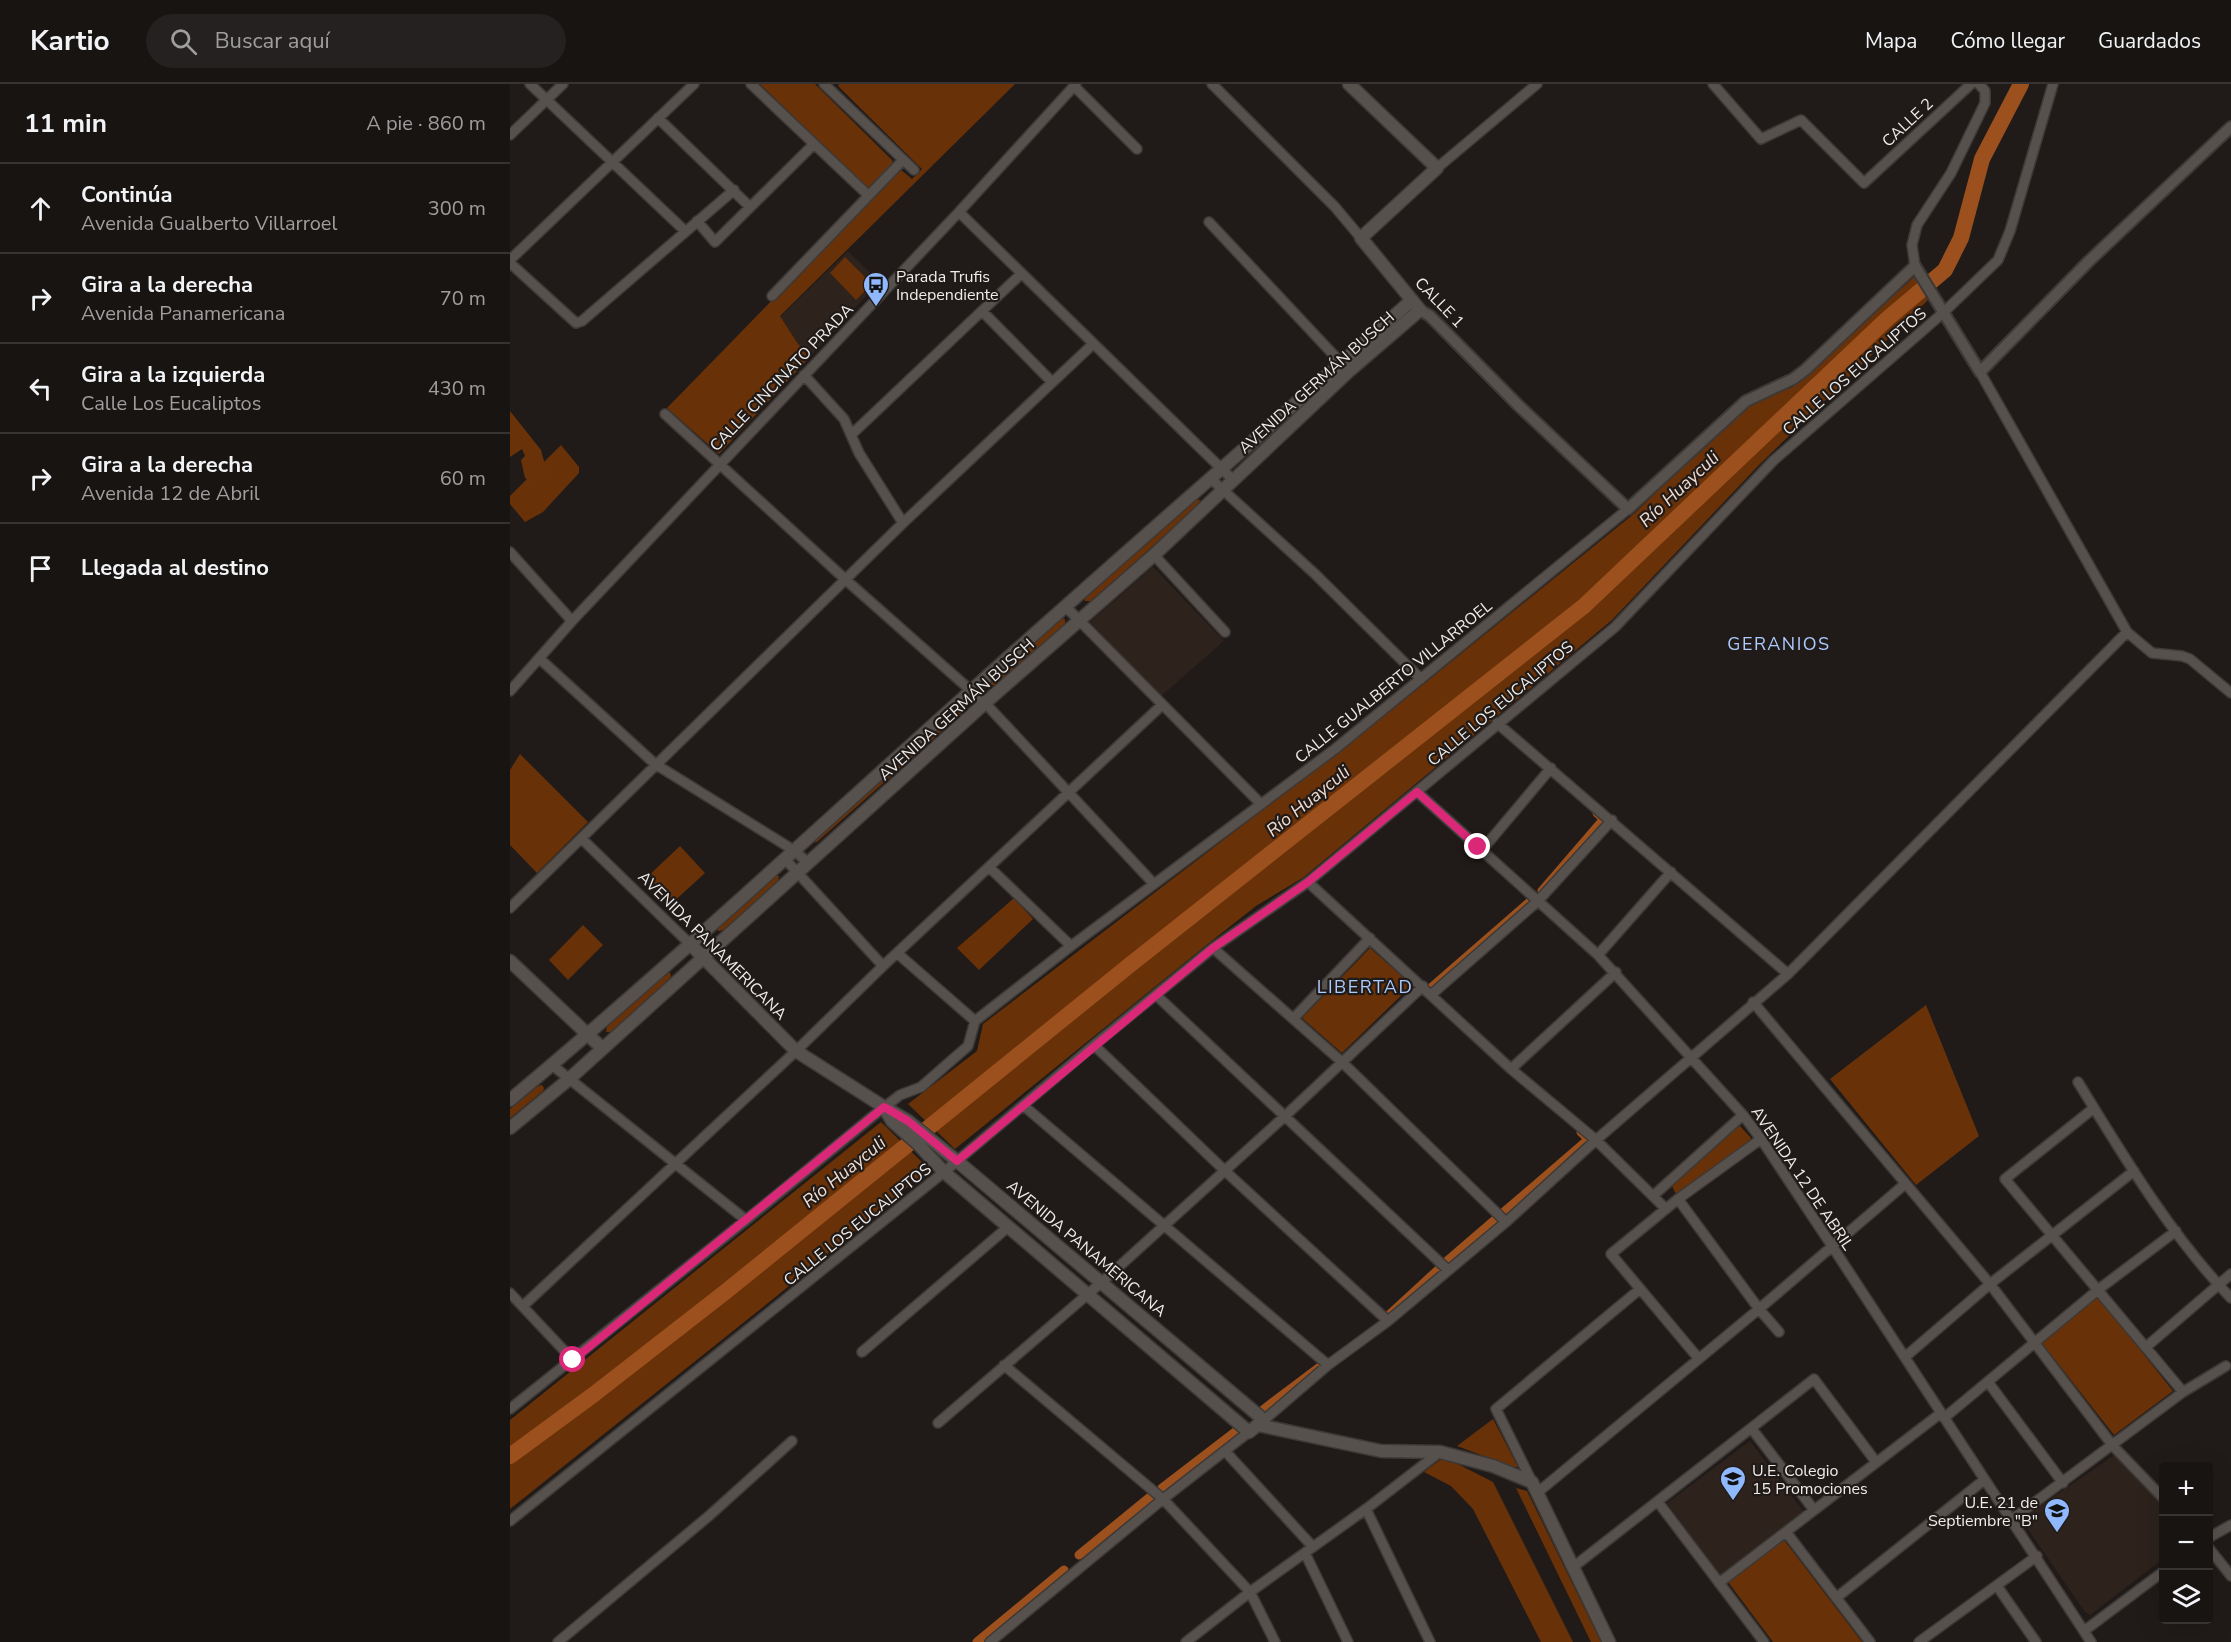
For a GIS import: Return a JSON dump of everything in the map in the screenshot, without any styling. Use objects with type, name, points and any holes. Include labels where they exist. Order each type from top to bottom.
[{"type":"main road","points":[[1349,84],[1437,168],[1360,238]]},
{"type":"main road","name":"CALLE 1","points":[[1360,238],[1420,310]]},
{"type":"main road","name":"AVENIDA GERMÁN BUSCH","points":[[510,1128],[568,1080],[1154,555],[1228,485],[1412,300]]},
{"type":"main road","name":"AVENIDA GERMÁN BUSCH","points":[[510,1100],[690,944],[1187,498],[1345,367],[1420,310]]},
{"type":"main road","name":"AVENIDA PANAMERICANA","points":[[690,944],[796,1051],[884,1107],[921,1139],[957,1161],[1102,1282],[1257,1425]]},
{"type":"main road","points":[[510,960],[602,1048]]},
{"type":"main road","name":"AVENIDA PANAMERICANA","points":[[921,1139],[944,1172],[1008,1227],[1087,1294],[1257,1425],[1381,1451],[1440,1452],[1493,1466],[1534,1488]]},
{"type":"main road","points":[[1534,1488],[1609,1642]]},
{"type":"street","points":[[530,84],[685,231]]},
{"type":"street","points":[[510,135],[563,84]]},
{"type":"street","points":[[694,84],[510,261],[576,323],[582,321],[734,190]]},
{"type":"street","points":[[751,84],[868,195]]},
{"type":"street","name":"CALLE 1","points":[[1212,84],[1335,207],[1360,238]]},
{"type":"street","points":[[1437,168],[1538,84]]},
{"type":"street","name":"CALLE 2","points":[[1713,84],[1761,139],[1802,120],[1864,183],[1971,84]]},
{"type":"street","name":"CALLE LOS EUCALIPTOS","points":[[510,1521],[944,1172],[1213,948],[1308,882],[1615,627],[1773,461],[1944,312],[1998,260],[2010,231],[2053,84]]},
{"type":"street","points":[[828,85],[914,170]]},
{"type":"street","points":[[1075,85],[1137,149]]},
{"type":"street","name":"CALLE CINCINATO PRADA","points":[[510,691],[572,621],[959,212],[1075,85]]},
{"type":"street","points":[[1982,88],[1985,104],[1951,173],[1917,225],[1912,245],[1915,266],[1980,372],[2127,632],[2152,653],[2190,659],[2231,693]]},
{"type":"street","points":[[658,118],[750,207]]},
{"type":"street","points":[[1980,372],[2089,261],[2231,127]]},
{"type":"street","points":[[697,221],[715,242],[814,144]]},
{"type":"street","points":[[772,296],[903,160]]},
{"type":"street","points":[[959,212],[1221,471],[1228,485],[1421,679]]},
{"type":"street","points":[[1209,222],[1345,367]]},
{"type":"street","name":"CALLE GUALBERTO VILLARROEL","points":[[975,1021],[1335,748],[1421,679],[1628,509],[1746,401],[1793,379],[1805,370],[1915,266]]},
{"type":"street","points":[[851,435],[1021,274]]},
{"type":"street","name":"CALLE 1","points":[[1420,310],[1430,316],[1519,406],[1628,509]]},
{"type":"street","points":[[982,311],[1052,382]]},
{"type":"street","points":[[510,908],[903,523],[1092,345]]},
{"type":"street","points":[[804,375],[844,418],[859,453],[903,523]]},
{"type":"street","points":[[665,414],[846,580],[971,690],[1154,884]]},
{"type":"street","points":[[1211,479],[1228,485]]},
{"type":"street","points":[[510,552],[572,621]]},
{"type":"street","points":[[1154,555],[1225,632]]},
{"type":"street","points":[[1065,606],[1261,804]]},
{"type":"street","points":[[990,1642],[1328,1365],[1388,1321],[1506,1222],[1596,1140],[1788,974],[2127,632]]},
{"type":"street","points":[[540,659],[656,764],[790,855],[809,864]]},
{"type":"street","points":[[523,1306],[1162,705]]},
{"type":"street","points":[[1497,723],[1788,974]]},
{"type":"street","points":[[1482,850],[1551,768]]},
{"type":"street","name":"AVENIDA 12 DE ABRIL","points":[[1417,792],[1616,972],[1743,1115],[1832,1246],[1984,1480],[2037,1556],[2091,1642]]},
{"type":"street","points":[[1432,994],[1538,901],[1612,820]]},
{"type":"street","name":"AVENIDA PANAMERICANA","points":[[582,839],[690,944]]},
{"type":"street","points":[[790,855],[798,874],[883,966]]},
{"type":"street","points":[[989,867],[1071,946]]},
{"type":"street","points":[[1598,955],[1671,872]]},
{"type":"street","points":[[1308,882],[1511,1069],[1596,1140],[1666,1209]]},
{"type":"street","points":[[1293,1019],[1370,938]]},
{"type":"street","points":[[1213,948],[1342,1062],[1506,1222]]},
{"type":"street","points":[[510,1409],[747,1220],[884,1107],[900,1095],[921,1087],[968,1046],[975,1021],[897,953]]},
{"type":"street","points":[[1511,1069],[1616,972]]},
{"type":"street","points":[[938,1423],[1102,1282],[1284,1117],[1423,986]]},
{"type":"street","points":[[1156,995],[1448,1270]]},
{"type":"street","points":[[1753,1002],[1990,1284],[2113,1446],[2159,1495]]},
{"type":"street","points":[[1094,1045],[1224,1170],[1388,1321]]},
{"type":"street","points":[[552,1065],[747,1220]]},
{"type":"street","points":[[2078,1082],[2134,1171],[2176,1231],[2231,1298]]},
{"type":"street","points":[[1024,1106],[1328,1365]]},
{"type":"street","points":[[2094,1108],[2006,1179],[2183,1392]]},
{"type":"street","points":[[1654,1195],[1743,1115]]},
{"type":"street","points":[[1699,1359],[1611,1254],[1678,1199],[1761,1139]]},
{"type":"street","points":[[1905,1357],[1990,1284],[2134,1171]]},
{"type":"street","points":[[1640,1289],[1496,1409],[1534,1488],[1699,1359],[1905,1184]]},
{"type":"street","points":[[1678,1199],[1759,1309],[1779,1332]]},
{"type":"street","points":[[862,1352],[1008,1227]]},
{"type":"street","points":[[1719,1583],[1876,1462],[1988,1382],[2099,1289],[2176,1231]]},
{"type":"street","points":[[2146,1347],[2231,1274]]},
{"type":"street","points":[[510,1293],[573,1360]]},
{"type":"street","points":[[1004,1365],[1163,1499],[1250,1592],[1275,1642]]},
{"type":"street","points":[[2011,1520],[2183,1392],[2229,1367]]},
{"type":"street","points":[[1572,1568],[1814,1379],[1876,1462]]},
{"type":"street","points":[[1988,1382],[2063,1483]]},
{"type":"street","points":[[1752,1429],[1814,1510]]},
{"type":"street","points":[[558,1642],[710,1515],[792,1441]]},
{"type":"street","points":[[1225,1451],[1309,1550],[1348,1642]]},
{"type":"street","points":[[1188,1641],[1250,1592],[1366,1509],[1440,1452]]},
{"type":"street","points":[[1836,1598],[1984,1480]]},
{"type":"street","points":[[1658,1502],[1764,1642]]},
{"type":"street","points":[[1366,1509],[1430,1642]]},
{"type":"street","points":[[2213,1535],[2231,1525]]},
{"type":"street","points":[[1786,1532],[1870,1642]]},
{"type":"street","points":[[2213,1553],[2231,1576]]},
{"type":"street","points":[[1919,1642],[2037,1556]]},
{"type":"street","points":[[2084,1631],[2159,1574]]},
{"type":"street","points":[[1997,1586],[2037,1642]]},
{"type":"street","points":[[999,1634],[1008,1642]]},
{"type":"shaded area","points":[[760,84],[815,84],[892,160],[893,164],[872,187],[867,188]]},
{"type":"shaded area","points":[[839,84],[1015,84],[780,316],[809,358],[719,454],[667,408],[900,169],[912,179],[922,169],[838,86]]},
{"type":"shaded area","points":[[848,251],[879,282],[809,358],[780,317]]},
{"type":"shaded area","points":[[845,257],[872,284],[856,300],[830,273]]},
{"type":"shaded area","points":[[1914,277],[1928,300],[1759,465],[1612,620],[1304,877],[1256,906],[955,1149],[908,1104],[977,1051],[983,1024],[1362,734],[1636,512],[1751,399],[1791,388]]},
{"type":"shaded area","points":[[510,411],[541,450],[548,476],[534,483],[525,478],[521,460],[525,456],[522,449],[510,457]]},
{"type":"shaded area","points":[[561,445],[579,467],[579,473],[543,512],[525,522],[510,504],[510,496]]},
{"type":"shaded area","points":[[1196,499],[1200,500],[1199,505],[1091,601],[1085,601],[1084,597]]},
{"type":"shaded area","points":[[1153,567],[1224,641],[1160,697],[1090,622]]},
{"type":"shaded area","points":[[1062,618],[1065,619],[1065,625],[997,685],[991,685],[991,681]]},
{"type":"shaded area","points":[[961,706],[962,713],[817,842],[811,843]]},
{"type":"shaded area","points":[[520,754],[588,822],[537,873],[510,845],[510,770]]},
{"type":"shaded area","points":[[680,846],[705,873],[670,905],[645,879]]},
{"type":"shaded area","points":[[775,875],[779,876],[778,881],[724,930],[718,931],[717,926]]},
{"type":"shaded area","points":[[1014,898],[1033,919],[979,970],[957,948]]},
{"type":"shaded area","points":[[583,925],[603,945],[568,980],[549,960]]},
{"type":"shaded area","points":[[1370,948],[1412,985],[1342,1053],[1302,1018]]},
{"type":"shaded area","points":[[669,972],[670,978],[612,1032],[606,1032],[607,1026],[665,973]]},
{"type":"shaded area","points":[[1926,1005],[1979,1136],[1916,1185],[1830,1079]]},
{"type":"shaded area","points":[[542,1085],[543,1091],[510,1118],[510,1109]]},
{"type":"shaded area","points":[[881,1122],[929,1169],[778,1295],[510,1509],[510,1420]]},
{"type":"shaded area","points":[[1737,1126],[1740,1126],[1751,1138],[1750,1142],[1678,1195],[1676,1194],[1671,1184]]},
{"type":"shaded area","points":[[2097,1296],[2173,1391],[2114,1435],[2041,1342]]},
{"type":"shaded area","points":[[1493,1419],[1518,1467],[1457,1446]]},
{"type":"shaded area","points":[[1750,1441],[1804,1512],[1720,1575],[1667,1503]]},
{"type":"shaded area","points":[[2116,1454],[2159,1500],[2159,1562],[2090,1615],[2085,1612],[2023,1522],[2027,1515]]},
{"type":"shaded area","points":[[1444,1457],[1493,1482],[1573,1642],[1541,1642],[1473,1509],[1451,1486],[1424,1472]]},
{"type":"shaded area","points":[[1516,1488],[1527,1491],[1601,1642],[1591,1642]]},
{"type":"shaded area","points":[[1784,1540],[1862,1642],[1773,1642],[1728,1582]]},
{"type":"waterway","name":"Río Huayculi","points":[[510,1456],[724,1293],[1131,964],[1584,606],[1887,319],[1945,270],[1961,238],[1982,159],[2021,84]]},
{"type":"waterway","points":[[1542,891],[1604,819],[1597,813]]},
{"type":"waterway","points":[[1431,988],[1532,900]]},
{"type":"waterway","points":[[1504,1212],[1589,1139],[1581,1132]]},
{"type":"waterway","points":[[1446,1262],[1496,1219]]},
{"type":"waterway","points":[[1389,1315],[1439,1269]]},
{"type":"waterway","points":[[1264,1409],[1321,1366]]},
{"type":"waterway","points":[[1162,1488],[1235,1432]]},
{"type":"waterway","points":[[1079,1555],[1150,1497]]},
{"type":"waterway","points":[[977,1642],[1064,1570]]},
{"type":"place","name":"Parada Trufis Independiente","points":[[876,308]]},
{"type":"place","name":"U.E. Colegio 15 Promociones","points":[[1733,1502]]},
{"type":"place","name":"U.E. 21 de Septiembre \"B\"","points":[[2057,1534]]},
{"type":"district","name":"GERANIOS","points":[[1779,644]]},
{"type":"district","name":"LIBERTAD","points":[[1365,987]]},
{"type":"route","points":[[573,1360],[884,1107],[908,1121],[957,1161],[1213,948],[1308,882],[1417,792],[1478,847]]}]
